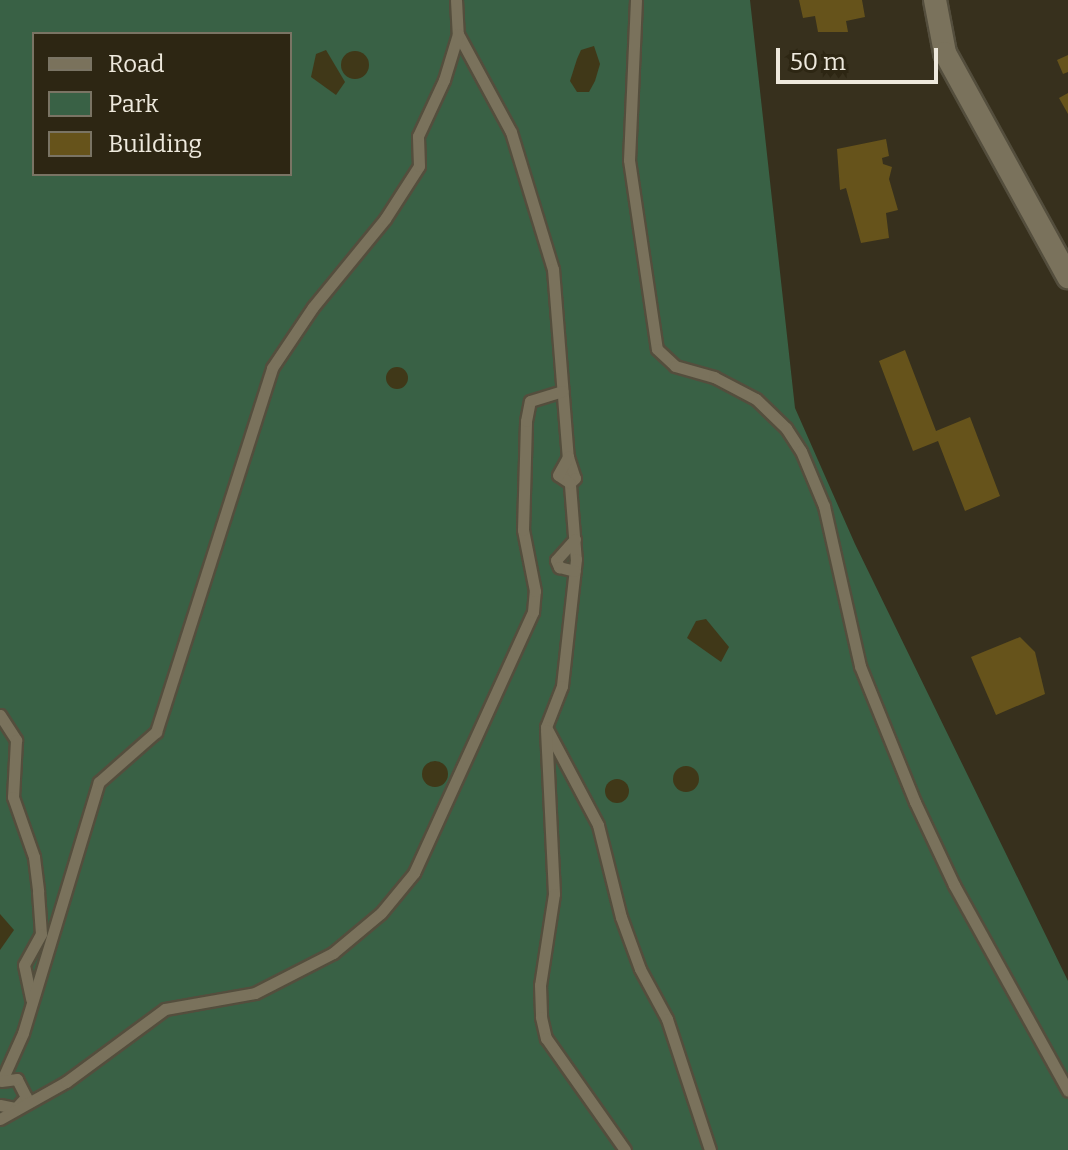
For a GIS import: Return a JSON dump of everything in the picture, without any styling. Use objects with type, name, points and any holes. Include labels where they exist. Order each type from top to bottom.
[{"type":"street","points":[[935,0],[945,53],[1068,277]]},
{"type":"lane","points":[[31,980],[43,956],[99,782],[156,732],[272,368],[313,307],[385,219],[419,166],[418,136],[444,80],[458,34],[456,0]]},
{"type":"lane","points":[[636,0],[629,160],[657,349],[675,366],[725,382],[756,399],[801,451],[824,506],[860,666],[915,802],[961,897],[1068,1091]]},
{"type":"lane","points":[[458,34],[511,132],[553,269],[575,571],[562,686],[546,727],[554,894],[540,985],[541,1017],[546,1038],[625,1150]]},
{"type":"lane","points":[[0,1119],[29,1096],[165,1009],[255,993],[333,953],[381,913],[414,873],[533,612],[535,591],[523,530],[526,421],[530,401],[536,396],[563,391]]},
{"type":"lane","points":[[575,539],[556,560],[559,567],[575,571]]},
{"type":"lane","points":[[0,715],[16,740],[13,797],[34,857],[38,892],[41,934],[24,965],[31,980],[32,997]]},
{"type":"lane","points":[[546,727],[598,825],[621,917],[640,969],[667,1019],[710,1150]]},
{"type":"lane","points":[[548,776],[572,771]]},
{"type":"lane","points":[[29,1096],[6,1077],[32,997],[41,983],[43,956]]},
{"type":"lane","points":[[0,1105],[16,1108],[29,1096]]},
{"type":"green space","points":[[0,0],[750,0],[795,408],[855,544],[1068,981],[1068,1150],[0,1150]]},
{"type":"sand","points":[[594,46],[600,64],[595,81],[589,92],[577,92],[570,81],[577,59],[581,50]]},
{"type":"sand","points":[[326,50],[345,82],[336,95],[311,77],[316,54]]},
{"type":"sand","points":[[355,51],[365,55],[369,65],[365,75],[355,79],[345,75],[341,65],[345,55]]},
{"type":"sand","points":[[393,367],[401,367],[408,378],[401,389],[393,389],[386,382],[386,374]]},
{"type":"sand","points":[[706,619],[729,647],[721,662],[687,638],[696,621]]},
{"type":"sand","points":[[435,761],[444,765],[448,774],[444,783],[435,787],[426,783],[422,774],[426,765]]},
{"type":"sand","points":[[686,766],[695,770],[699,779],[695,788],[686,792],[677,788],[673,779],[677,770]]},
{"type":"sand","points":[[612,779],[622,779],[629,786],[629,796],[622,803],[612,803],[605,796],[605,786]]},
{"type":"sand","points":[[0,914],[14,930],[0,950]]},
{"type":"building","points":[[799,0],[862,0],[865,17],[846,21],[848,32],[818,32],[815,16],[803,18]]},
{"type":"building","points":[[1068,55],[1068,72],[1063,74],[1057,60]]},
{"type":"building","points":[[1068,93],[1068,114],[1059,98]]},
{"type":"building","points":[[886,139],[889,156],[882,158],[883,164],[892,167],[889,179],[898,210],[886,213],[889,238],[861,243],[846,188],[840,190],[837,149]]},
{"type":"building","points":[[905,350],[936,431],[970,417],[1000,496],[965,511],[938,441],[913,451],[879,361]]},
{"type":"building","points":[[1020,637],[1035,652],[1045,694],[996,715],[971,657]]}]
